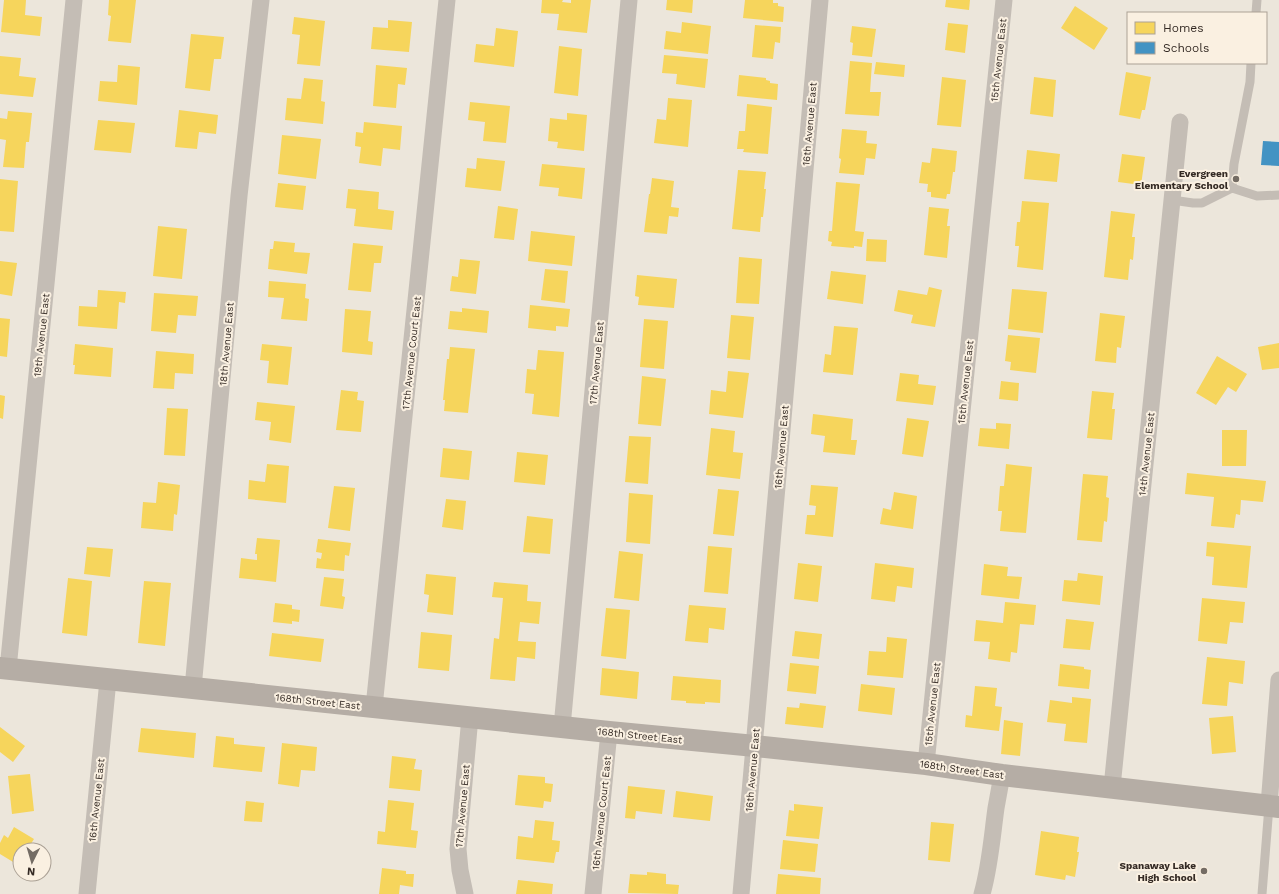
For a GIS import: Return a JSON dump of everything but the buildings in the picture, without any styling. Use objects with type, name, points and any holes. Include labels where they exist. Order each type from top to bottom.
[{"type":"street","name":"19th Avenue East","points":[[4,669],[74,0]]},
{"type":"street","name":"18th Avenue East","points":[[194,688],[239,196],[260,0]]},
{"type":"street","name":"17th Avenue Court East","points":[[374,707],[447,0]]},
{"type":"street","name":"17th Avenue East","points":[[562,726],[629,0]]},
{"type":"street","name":"16th Avenue East","points":[[741,894],[820,0]]},
{"type":"street","name":"15th Avenue East","points":[[926,764],[1004,0]]},
{"type":"street","name":"14th Avenue East","points":[[1112,787],[1180,122]]},
{"type":"street","name":"168th Street East","points":[[4,669],[926,764],[1002,775],[1274,806]]},
{"type":"street","name":"16th Avenue East","points":[[87,894],[108,680]]},
{"type":"street","points":[[1274,806],[1279,680]]},
{"type":"street","name":"17th Avenue East","points":[[466,894],[460,870],[458,850],[470,717]]},
{"type":"street","name":"16th Avenue Court East","points":[[593,894],[609,732]]},
{"type":"street","points":[[982,894],[991,851],[996,807],[1002,775]]},
{"type":"lane","points":[[1256,12],[1258,0]]},
{"type":"lane","points":[[1232,188],[1234,164],[1250,82],[1252,64]]},
{"type":"lane","points":[[1172,200],[1202,203],[1232,188],[1257,196],[1279,195]]},
{"type":"lane","points":[[1262,894],[1274,806]]},
{"type":"place","name":"Evergreen Elementary School","points":[[1236,179]]},
{"type":"place","name":"Spanaway Lake High School","points":[[1204,871]]}]
